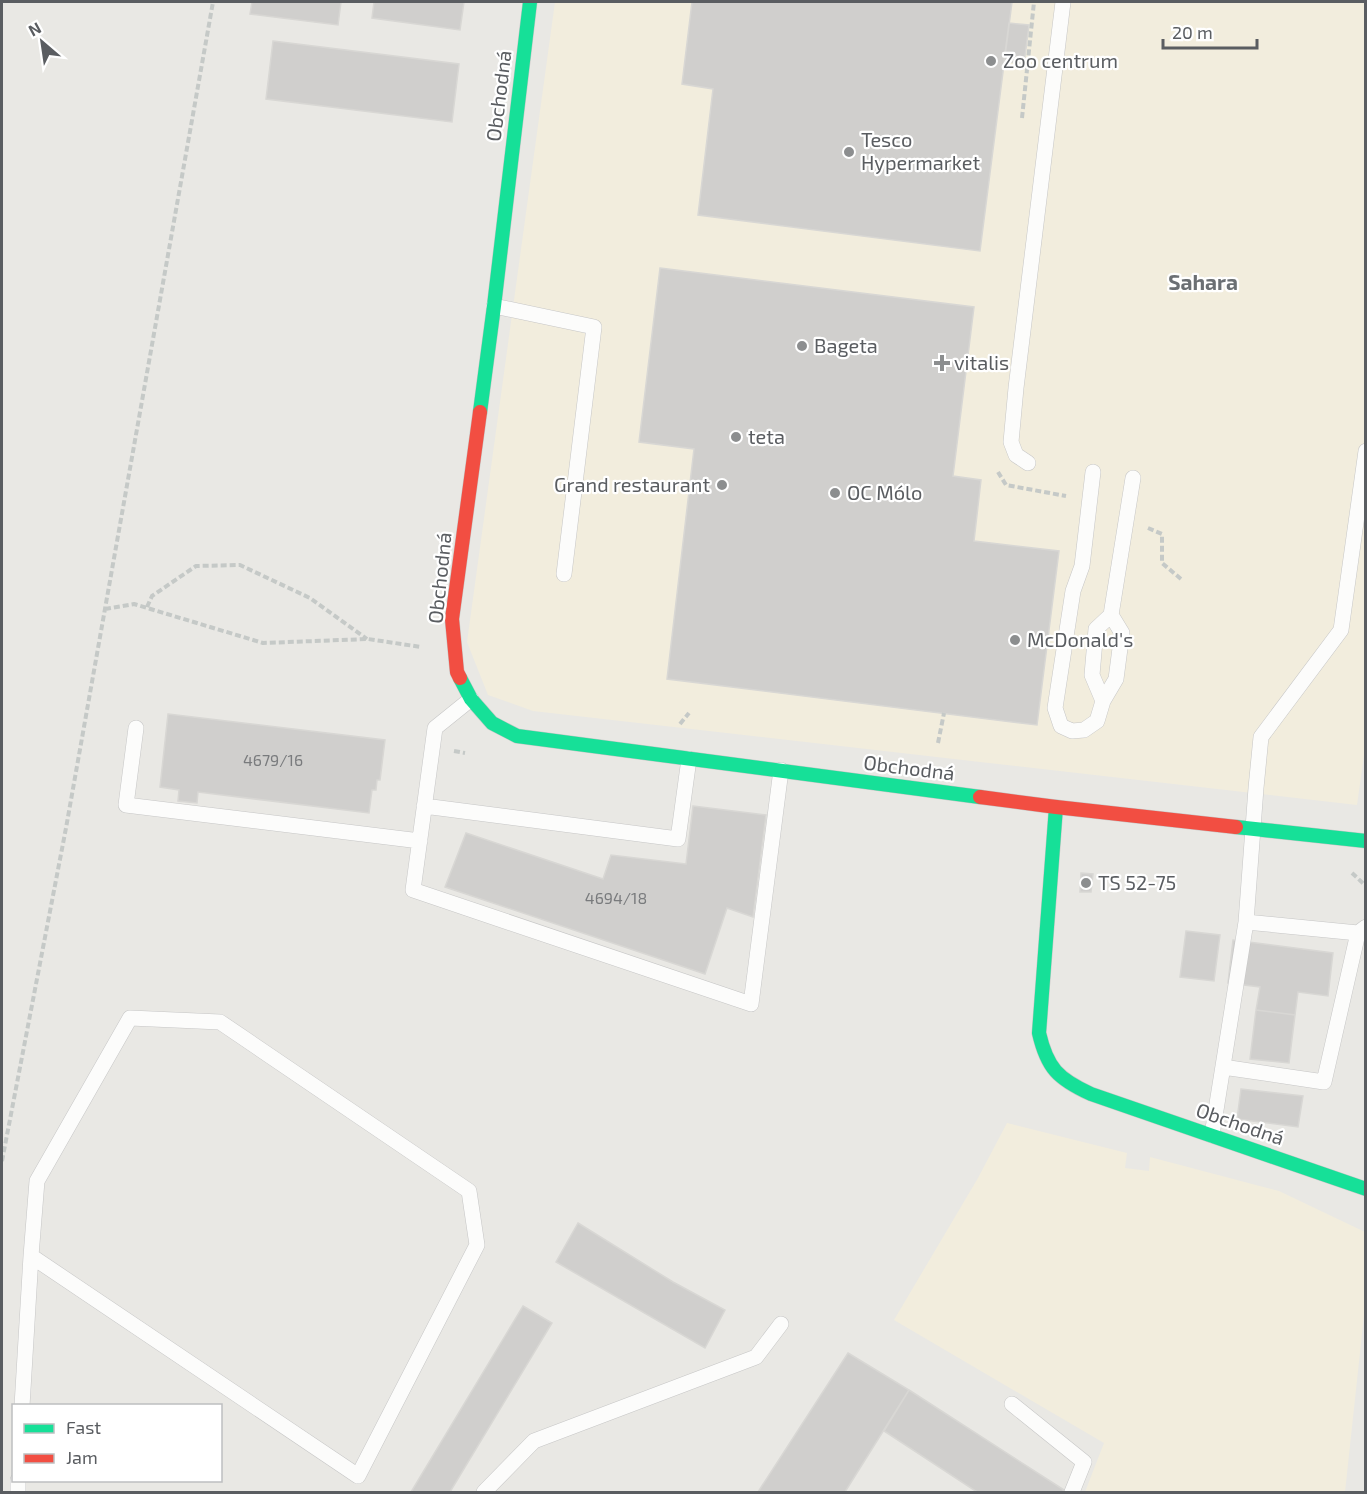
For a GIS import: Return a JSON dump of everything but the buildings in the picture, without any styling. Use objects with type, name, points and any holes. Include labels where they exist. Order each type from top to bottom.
[{"type":"street","name":"Obchodná","points":[[530,2],[494,306],[452,620],[457,672],[471,699],[492,723],[517,736],[1056,807],[1365,841]]},
{"type":"street","name":"Obchodná","points":[[1056,807],[1039,1033],[1046,1059],[1060,1077],[1091,1094],[1353,1179],[1365,1189]]},
{"type":"lane","points":[[1028,463],[1016,455],[1011,442],[1063,2]]},
{"type":"lane","points":[[494,306],[594,327],[564,573]]},
{"type":"lane","points":[[1212,1135],[1246,922],[1261,737],[1341,630],[1365,451]]},
{"type":"lane","points":[[1093,472],[1082,566],[1073,591],[1054,708],[1061,726],[1072,731],[1084,730],[1097,721],[1103,701],[1116,678],[1122,633],[1111,615]]},
{"type":"lane","points":[[1103,701],[1092,675],[1096,629],[1111,615],[1133,478]]},
{"type":"lane","points":[[471,699],[435,728],[413,890],[751,1004],[781,771]]},
{"type":"lane","points":[[136,728],[126,805],[420,841]]},
{"type":"lane","points":[[424,806],[678,839],[689,759]]},
{"type":"lane","points":[[1223,1067],[1324,1082],[1362,930],[1246,922]]},
{"type":"lane","points":[[22,1404],[31,1256],[37,1181],[130,1018],[220,1022],[469,1191],[477,1245],[358,1476],[31,1256]]},
{"type":"lane","points":[[484,1492],[534,1441],[756,1357],[781,1324]]},
{"type":"lane","points":[[1012,1404],[1084,1462],[1072,1492]]},
{"type":"path","points":[[2,1161],[66,828],[213,2]]},
{"type":"path","points":[[147,608],[152,596],[196,566],[240,566],[310,598],[368,639]]},
{"type":"path","points":[[105,609],[134,604],[263,643],[368,639],[455,651]]},
{"type":"path","points":[[938,743],[944,713]]},
{"type":"shaded area","points":[[555,2],[1365,2],[1366,741],[1357,805],[533,711],[488,695],[467,642]]},
{"type":"shaded area","points":[[1007,1123],[1127,1153],[1125,1168],[1149,1171],[1150,1157],[1279,1191],[1365,1232],[1365,1306],[1345,1492],[1085,1492],[1104,1443],[894,1320],[978,1178]]},
{"type":"traffic: fast","points":[[480,412],[530,2]]},
{"type":"traffic: fast","points":[[460,678],[471,699],[492,723],[517,736],[980,797]]},
{"type":"traffic: fast","points":[[1056,807],[1039,1033],[1050,1064],[1070,1083],[1091,1094],[1366,1189]]},
{"type":"traffic: fast","points":[[1236,827],[1366,841]]},
{"type":"traffic: jam","points":[[460,678],[457,672],[452,619],[480,412]]},
{"type":"traffic: jam","points":[[980,797],[1236,827]]},
{"type":"place","name":"Zoo centrum","points":[[991,61]]},
{"type":"place","name":"Tesco Hypermarket","points":[[849,152]]},
{"type":"place","name":"Bageta","points":[[802,346]]},
{"type":"place","name":"vitalis","points":[[942,363]]},
{"type":"place","name":"teta","points":[[736,437]]},
{"type":"place","name":"Grand restaurant","points":[[722,485]]},
{"type":"place","name":"OC Mólo","points":[[835,493]]},
{"type":"place","name":"McDonald's","points":[[1015,640]]},
{"type":"place","name":"TS 52-75","points":[[1086,883]]},
{"type":"district","name":"Sahara","points":[[1203,283]]}]
